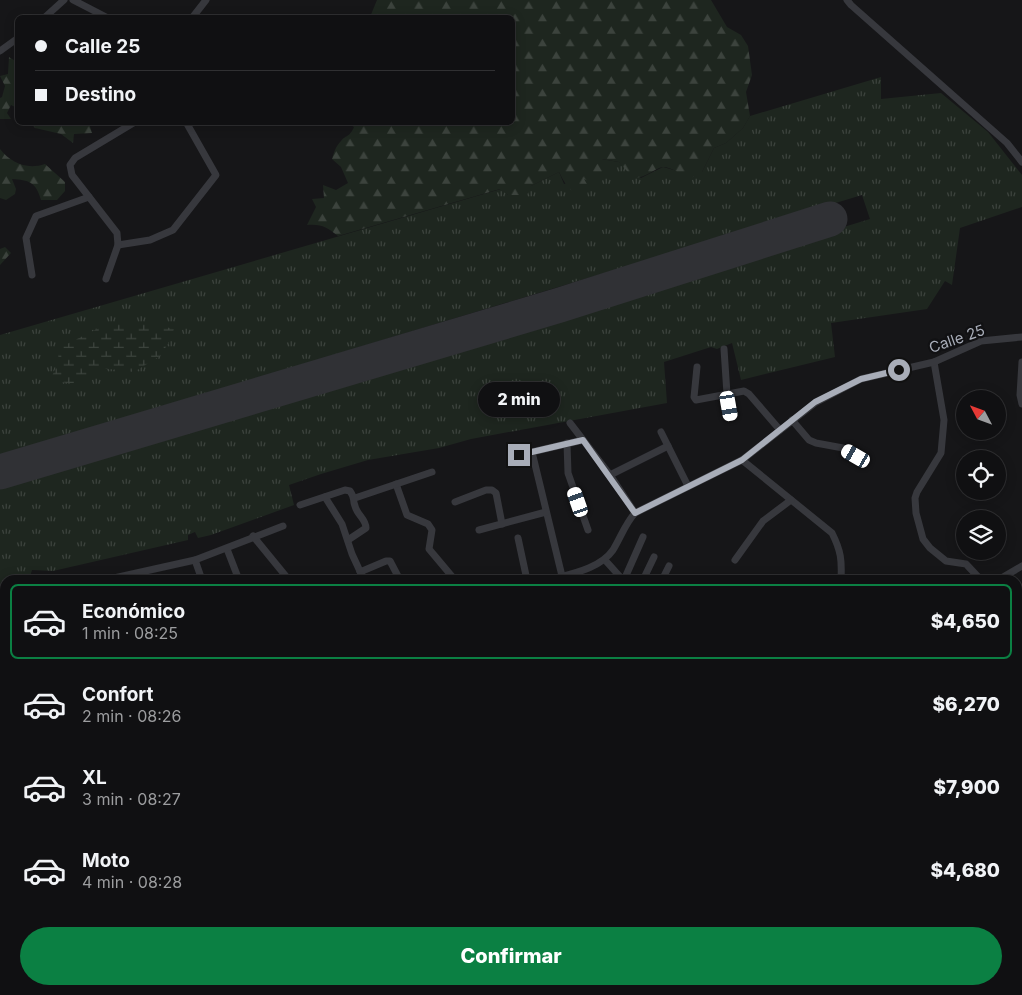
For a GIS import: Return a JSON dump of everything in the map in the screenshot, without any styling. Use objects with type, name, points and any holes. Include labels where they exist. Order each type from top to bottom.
[{"type":"street","points":[[47,15],[64,0]]},
{"type":"street","points":[[73,0],[102,15]]},
{"type":"street","points":[[194,15],[206,0]]},
{"type":"street","points":[[847,0],[851,6],[1006,144],[1022,162]]},
{"type":"street","points":[[0,51],[15,40]]},
{"type":"street","points":[[106,279],[118,245],[117,233],[72,175],[70,165],[75,158],[130,125]]},
{"type":"street","points":[[118,245],[150,240],[173,230],[216,176],[188,125]]},
{"type":"street","points":[[32,275],[26,238],[36,216],[89,197]]},
{"type":"street","name":"Calle 25","points":[[605,560],[613,550],[628,521],[635,513],[742,460],[815,402],[861,379],[934,362],[981,342],[1022,337]]},
{"type":"street","points":[[724,349],[727,394],[731,417]]},
{"type":"street","points":[[934,362],[944,420],[941,453],[917,492],[915,498],[916,512],[923,539],[930,548],[946,561],[966,564],[976,575]]},
{"type":"street","points":[[1022,362],[1020,395],[1022,404]]},
{"type":"street","points":[[697,367],[695,399],[747,392],[780,430]]},
{"type":"street","points":[[792,420],[809,440],[843,448],[856,456]]},
{"type":"street","points":[[570,423],[610,475],[635,513]]},
{"type":"street","points":[[661,432],[688,486]]},
{"type":"street","points":[[519,455],[583,440]]},
{"type":"street","points":[[567,443],[568,473],[588,530]]},
{"type":"street","points":[[610,475],[668,446]]},
{"type":"street","points":[[532,452],[563,575]]},
{"type":"street","points":[[742,460],[832,533],[839,546],[842,560],[841,575]]},
{"type":"street","points":[[355,498],[432,472]]},
{"type":"street","points":[[396,484],[407,515],[428,524],[432,530],[429,549],[451,575]]},
{"type":"street","points":[[300,505],[348,490],[350,491],[355,498],[354,506],[366,524],[366,528],[348,540]]},
{"type":"street","points":[[455,502],[486,490],[492,490],[496,493],[502,524]]},
{"type":"street","points":[[324,498],[342,524],[362,575]]},
{"type":"street","points":[[735,560],[762,521],[791,500]]},
{"type":"street","points":[[479,530],[546,512]]},
{"type":"street","points":[[136,575],[195,560],[283,526]]},
{"type":"street","points":[[253,536],[285,575]]},
{"type":"street","points":[[626,575],[643,537]]},
{"type":"street","points":[[518,538],[526,575]]},
{"type":"street","points":[[227,549],[237,575]]},
{"type":"street","points":[[645,575],[654,556]]},
{"type":"street","points":[[195,560],[200,575]]},
{"type":"street","points":[[569,575],[605,560],[619,575]]},
{"type":"street","points":[[360,572],[390,561],[397,575]]},
{"type":"street","points":[[664,575],[669,566]]},
{"type":"street","points":[[1007,575],[1022,566]]},
{"type":"green space","points":[[377,0],[711,0],[727,27],[741,35],[748,46],[752,75],[746,92],[750,116],[743,128],[726,143],[714,148],[702,172],[687,180],[676,171],[663,167],[638,178],[633,178],[619,162],[602,159],[608,173],[604,180],[592,183],[584,179],[588,186],[587,198],[570,188],[564,182],[559,172],[531,186],[527,195],[508,195],[500,189],[338,236],[324,227],[307,225],[316,207],[312,199],[324,198],[323,185],[336,190],[348,183],[341,167],[332,159],[338,145],[351,133],[354,127],[351,125],[515,125],[515,15],[371,15]]},
{"type":"green space","points":[[9,57],[15,61],[15,107],[11,105],[7,113],[11,119],[0,119],[0,98],[5,86],[0,76],[8,74]]},
{"type":"green space","points":[[881,77],[881,99],[941,93],[988,132],[1022,175],[1022,207],[960,228],[952,285],[945,281],[927,309],[831,323],[835,357],[741,380],[732,343],[717,349],[711,347],[664,362],[667,403],[471,439],[439,448],[368,460],[289,485],[294,505],[211,535],[198,538],[195,532],[188,535],[188,540],[53,571],[32,570],[30,575],[0,575],[0,485],[870,219],[862,195],[0,456],[0,335],[501,189],[508,195],[559,172],[564,184],[583,178],[601,159],[619,162],[641,178],[663,167],[681,172],[702,172],[714,148],[726,143],[743,128],[750,116]]},
{"type":"green space","points":[[33,125],[90,125],[92,133],[74,134],[73,143],[61,134],[35,128]]},
{"type":"green space","points":[[0,149],[9,158],[26,166],[45,164],[65,182],[65,191],[57,200],[41,200],[37,189],[31,183],[12,179],[16,189],[15,194],[6,200],[0,198]]},
{"type":"green space","points":[[5,247],[11,253],[0,265],[0,249]]},
{"type":"green space","points":[[111,322],[148,323],[174,329],[171,339],[160,356],[134,372],[101,368],[79,384],[50,381],[59,360],[57,349]]},
{"type":"runway","points":[[0,472],[560,305],[830,219]]},
{"type":"route","points":[[519,455],[583,440],[610,475],[635,513],[742,460],[815,402],[861,379],[899,370]]}]
